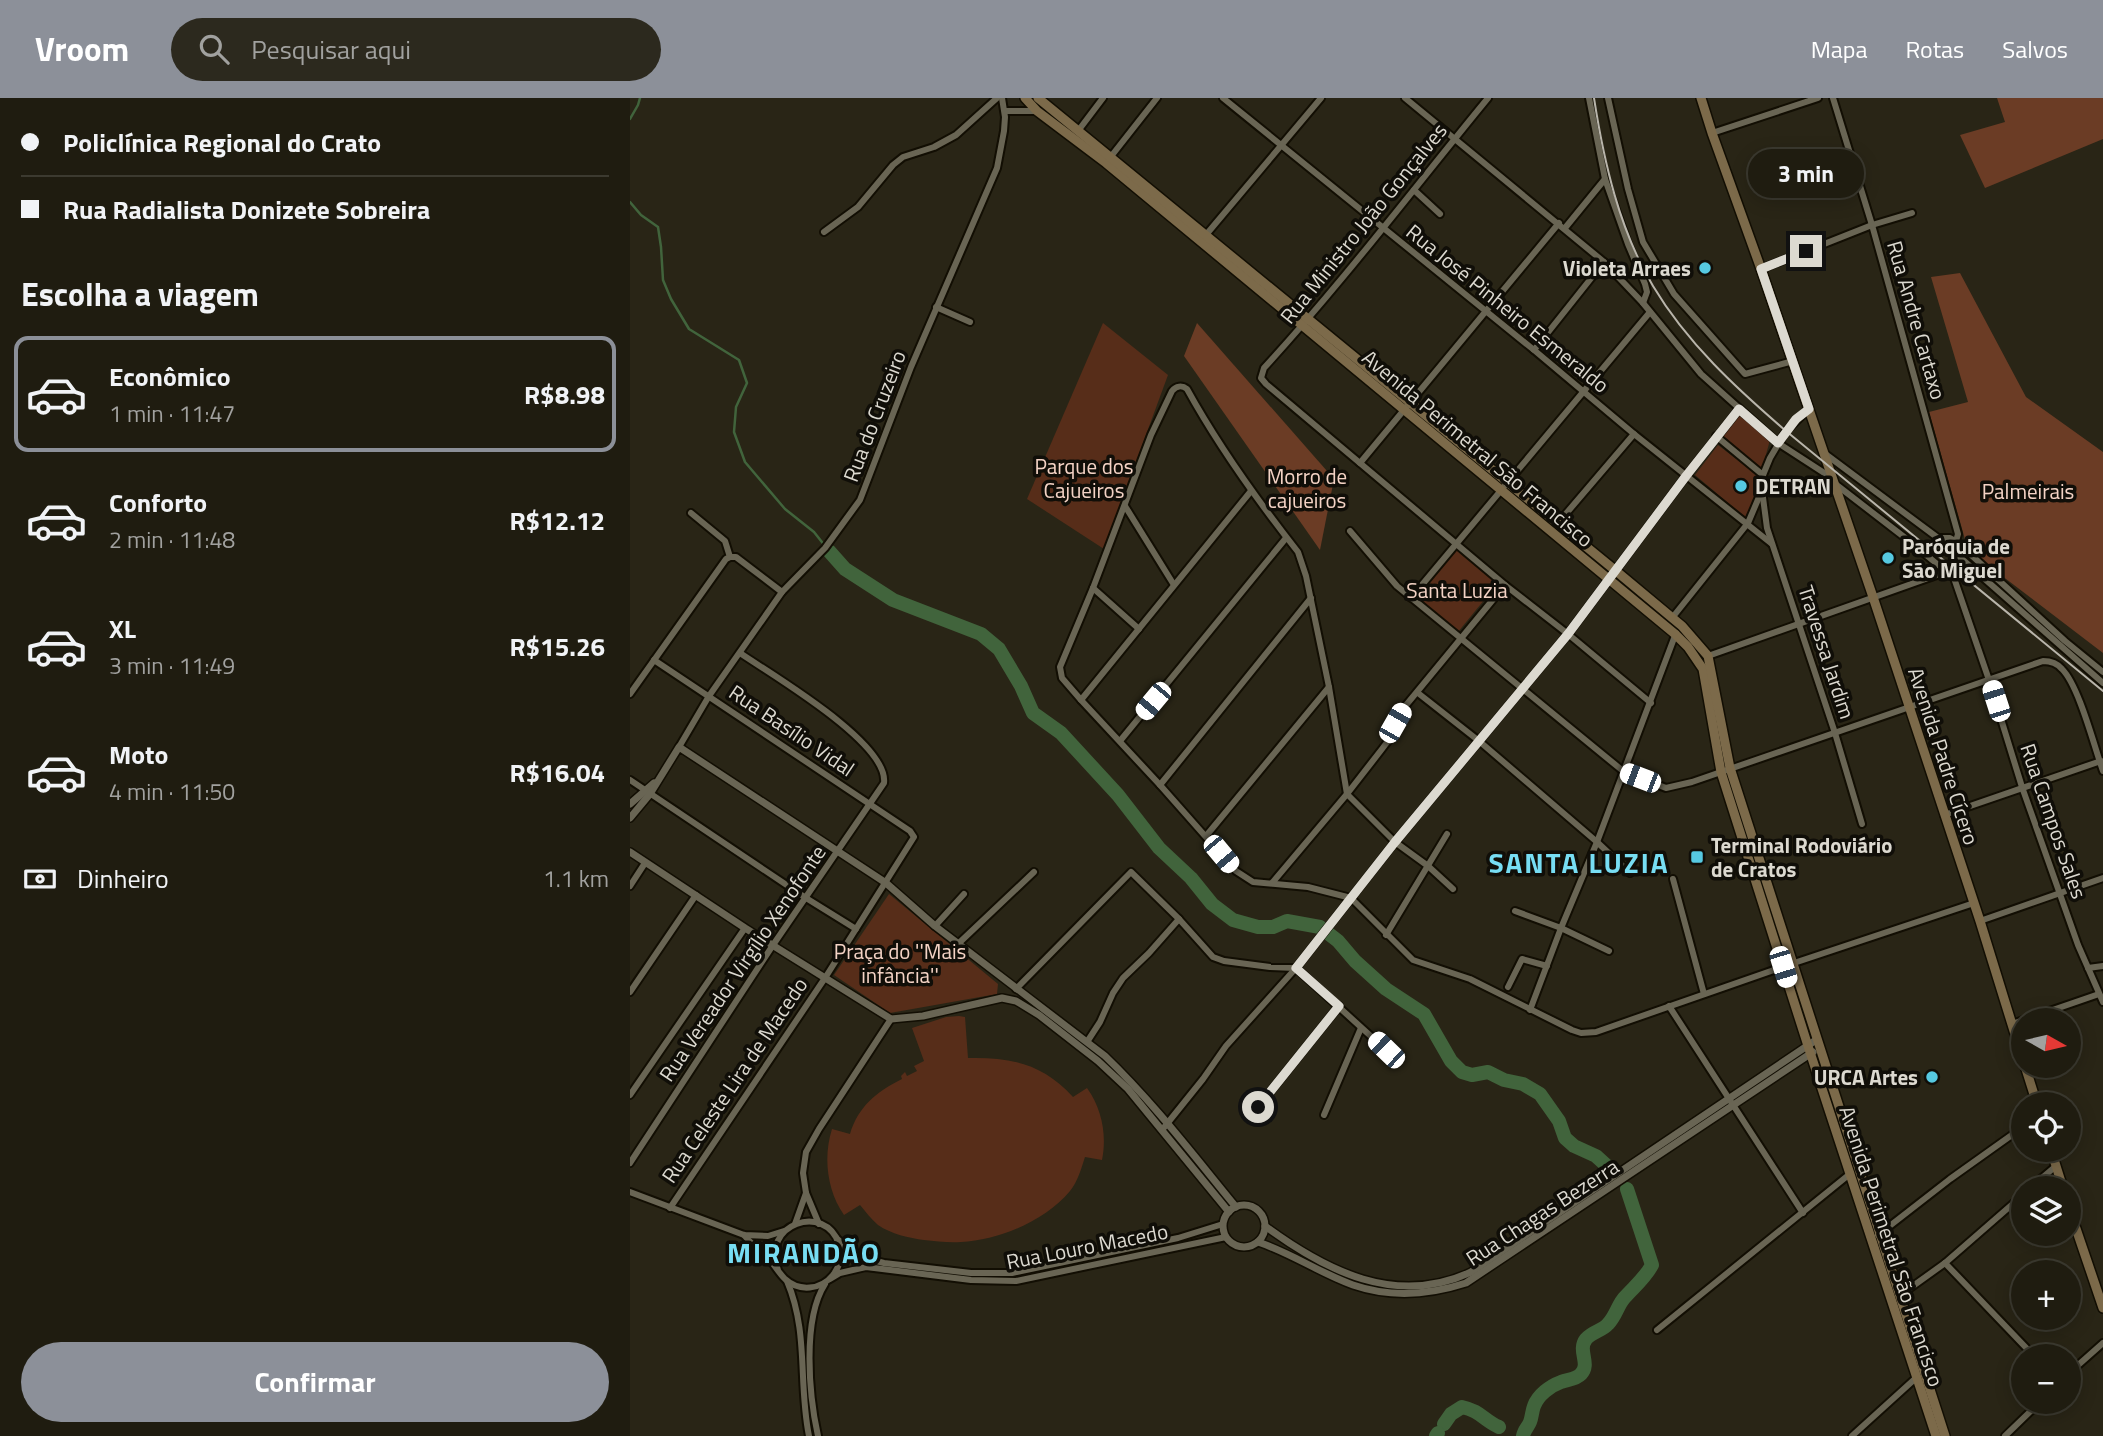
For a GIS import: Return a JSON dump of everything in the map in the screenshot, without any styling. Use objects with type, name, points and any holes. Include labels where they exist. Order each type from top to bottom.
[{"type":"main road","name":"Avenida Perimetral São Francisco","points":[[1025,98],[1037,111],[1108,161],[1306,322],[1505,487],[1609,580],[1678,630],[1708,656],[1725,770],[1875,1236],[1921,1375],[1945,1436]]},
{"type":"main road","name":"Avenida Padre Cícero","points":[[1701,98],[1910,707],[2011,1021]]},
{"type":"main road","name":"Avenida Perimetral São Francisco","points":[[1041,99],[1108,161]]},
{"type":"main road","name":"Avenida Perimetral São Francisco","points":[[1505,487],[1558,523],[1672,618],[1703,669],[1713,701]]},
{"type":"main road","name":"Avenida Perimetral São Francisco","points":[[1813,1047],[1851,1173],[1899,1296],[1936,1436]]},
{"type":"main road","points":[[2055,1162],[2059,1176]]},
{"type":"main road","points":[[2081,1243],[2103,1308]]},
{"type":"street","name":"Rua do Cruzeiro","points":[[648,793],[709,696],[782,592],[825,548],[860,500],[911,367],[997,169],[1005,111],[1000,98]]},
{"type":"street","points":[[824,232],[858,207],[903,157],[934,147],[956,135],[1000,98]]},
{"type":"street","points":[[1078,131],[1103,98]]},
{"type":"street","points":[[1108,161],[1157,98]]},
{"type":"street","name":"Rua José Pinheiro Esmeraldo","points":[[1223,98],[1772,544]]},
{"type":"street","points":[[1203,239],[1321,98]]},
{"type":"street","points":[[1405,98],[1604,262],[1643,303],[1701,374],[1778,443],[1833,481],[1948,571]]},
{"type":"street","name":"Rua Ministro João Gonçalves","points":[[1360,463],[1266,384],[1261,375],[1264,368],[1384,229],[1489,98]]},
{"type":"street","points":[[1589,98],[1605,178],[1645,284],[1647,292],[1643,303]]},
{"type":"street","points":[[1608,98],[1643,242],[1674,294],[1745,374],[1793,361]]},
{"type":"street","points":[[1712,133],[1818,98]]},
{"type":"street","name":"Rua Andre Cartaxo","points":[[1833,98],[1872,225],[1958,534],[1953,552]]},
{"type":"street","points":[[1005,111],[1037,111]]},
{"type":"street","points":[[1605,178],[1486,312],[1360,463],[1651,703]]},
{"type":"street","points":[[1414,190],[1440,214]]},
{"type":"street","points":[[1761,269],[1872,225],[1912,214]]},
{"type":"street","points":[[1534,350],[1604,262]]},
{"type":"street","points":[[936,307],[970,322]]},
{"type":"street","points":[[1411,598],[1650,312]]},
{"type":"street","points":[[1453,888],[1395,842],[1348,794],[1329,687],[1301,560],[1251,491],[1187,389],[1181,386],[1174,389],[1151,435],[1060,667],[1062,678],[1081,700],[1243,877],[1253,882],[1308,887],[1352,898],[1413,960],[1470,979],[1530,1010],[1581,1032],[1596,1032],[1974,903]]},
{"type":"street","points":[[1164,1127],[1226,1046],[1296,968],[1395,842],[1568,634],[1739,409]]},
{"type":"street","name":"Travessa Jardim","points":[[1809,409],[1796,419],[1778,443],[1763,475],[1764,517],[1862,824]]},
{"type":"street","points":[[1558,523],[1634,434]]},
{"type":"street","points":[[1716,436],[1763,475]]},
{"type":"street","points":[[1823,452],[1938,538],[2103,683]]},
{"type":"street","name":"Travessa Jardim","points":[[1672,618],[1748,523],[1762,490]]},
{"type":"street","points":[[1081,700],[1251,491]]},
{"type":"street","points":[[1125,506],[1174,585]]},
{"type":"street","points":[[691,513],[725,541],[730,557]]},
{"type":"street","points":[[1350,531],[1389,577],[1461,640],[1623,771],[1666,788],[1692,782],[2035,663],[2050,661],[2063,670],[2073,685],[2103,771]]},
{"type":"street","points":[[1120,741],[1286,538]]},
{"type":"street","points":[[1938,538],[1950,538],[1956,542],[2103,673]]},
{"type":"street","points":[[630,694],[726,559],[736,557],[782,592]]},
{"type":"street","points":[[1708,656],[1948,571]]},
{"type":"street","name":"Rua Campos Sales","points":[[1948,571],[1958,586],[2022,788],[2103,1002]]},
{"type":"street","points":[[1272,883],[1348,794],[1391,737],[1402,710],[1506,585]]},
{"type":"street","points":[[1093,588],[1139,629]]},
{"type":"street","points":[[1160,785],[1311,598]]},
{"type":"street","points":[[1530,1010],[1678,630]]},
{"type":"street","name":"Rua Vereador Virgílio Xenofonte","points":[[630,1163],[773,945],[884,783],[880,765],[855,734],[740,653]]},
{"type":"street","name":"Rua Basílio Vidal","points":[[654,660],[910,831]]},
{"type":"street","points":[[1206,836],[1329,687]]},
{"type":"street","points":[[1418,693],[1479,741],[1597,842],[1629,873]]},
{"type":"street","points":[[679,747],[886,883],[1016,989],[1128,1088],[1236,1207]]},
{"type":"street","points":[[1944,815],[2101,761]]},
{"type":"street","points":[[630,780],[856,929]]},
{"type":"street","points":[[630,804],[648,793]]},
{"type":"street","points":[[630,818],[648,793]]},
{"type":"street","name":"Rua Celeste Lira de Macedo","points":[[670,1208],[886,883],[913,840],[914,836],[910,831]]},
{"type":"street","points":[[1386,935],[1447,834]]},
{"type":"street","points":[[630,852],[891,1019],[923,1016],[1002,998],[1023,1004],[1087,1042],[1121,1071],[1228,1212]]},
{"type":"street","points":[[630,886],[645,863]]},
{"type":"street","points":[[959,943],[1034,872]]},
{"type":"street","points":[[1016,989],[1131,872],[1213,957],[1224,961],[1296,968],[1386,1050]]},
{"type":"street","points":[[1980,921],[2103,878]]},
{"type":"street","points":[[1673,879],[1704,994]]},
{"type":"street","points":[[936,926],[964,894]]},
{"type":"street","points":[[630,992],[695,895]]},
{"type":"street","points":[[1515,911],[1561,928],[1609,951]]},
{"type":"street","points":[[1087,1042],[1123,978],[1179,919]]},
{"type":"street","points":[[630,1095],[746,928]]},
{"type":"street","points":[[1508,987],[1522,959],[1547,966]]},
{"type":"street","points":[[2088,968],[2103,966]]},
{"type":"street","points":[[1002,998],[1008,992],[1007,983]]},
{"type":"street","points":[[2058,1008],[2099,994]]},
{"type":"street","points":[[1258,1107],[1339,1006]]},
{"type":"street","points":[[1669,1006],[1803,1213]]},
{"type":"street","points":[[819,1223],[806,1193],[803,1172],[806,1152],[891,1019]]},
{"type":"street","points":[[1324,1115],[1361,1028]]},
{"type":"street","name":"Rua Chagas Bezerra","points":[[1265,1226],[1330,1268],[1373,1283],[1404,1286],[1447,1282],[1471,1272],[1813,1047]]},
{"type":"street","name":"Rua Chagas Bezerra","points":[[1258,1242],[1368,1289],[1407,1293],[1443,1290],[1466,1283],[1483,1273],[1731,1102]]},
{"type":"street","points":[[1875,1236],[2011,1136]]},
{"type":"street","points":[[2044,1176],[2056,1166]]},
{"type":"street","points":[[1657,1330],[1851,1173]]},
{"type":"street","points":[[630,1192],[744,1235],[768,1236],[785,1231],[795,1224],[807,1222],[819,1223],[837,1239],[840,1257],[837,1269],[814,1305],[811,1324],[811,1386],[818,1436]]},
{"type":"street","points":[[795,1224],[806,1193]]},
{"type":"street","points":[[1899,1296],[1945,1263],[2011,1205]]},
{"type":"street","points":[[1249,1206],[1261,1213],[1265,1226],[1258,1242],[1241,1247],[1226,1237],[1223,1224],[1228,1212],[1236,1207],[1249,1206]]},
{"type":"street","name":"Rua Louro Macedo","points":[[837,1239],[861,1257],[884,1263],[971,1273],[1012,1273],[1178,1238],[1223,1224]]},
{"type":"street","points":[[778,1270],[776,1246],[785,1231]]},
{"type":"street","points":[[744,1235],[786,1280],[793,1297],[801,1329],[802,1386],[809,1436]]},
{"type":"street","name":"Rua Louro Macedo","points":[[828,1280],[840,1273],[866,1268],[971,1280],[1016,1281],[1226,1237]]},
{"type":"street","points":[[1945,1263],[2023,1344]]},
{"type":"street","points":[[786,1280],[796,1286],[808,1288],[828,1280]]},
{"type":"street","points":[[2081,1362],[2103,1343]]},
{"type":"street","points":[[1852,1436],[1921,1375]]},
{"type":"street","points":[[2005,1436],[2028,1414]]},
{"type":"green space","points":[[1997,98],[2103,98],[2103,139],[1985,188],[1960,135],[2005,122]]},
{"type":"green space","name":"Palmeirais","points":[[1960,273],[2026,397],[2103,452],[2103,653],[1968,550],[1929,412],[1968,402],[1931,277]]},
{"type":"green space","name":"Parque dos Cajueiros","points":[[1103,323],[1168,375],[1104,549],[1027,499]]},
{"type":"green space","name":"Morro de cajueiros","points":[[1197,323],[1334,479],[1320,550],[1184,356]]},
{"type":"green space","points":[[1738,415],[1770,440],[1762,469],[1722,435]]},
{"type":"green space","points":[[1718,445],[1761,478],[1746,518],[1695,475]]},
{"type":"green space","name":"Santa Luzia","points":[[1456,549],[1498,583],[1458,632],[1416,598]]},
{"type":"green space","name":"Praça do ''Mais infância''","points":[[889,894],[998,984],[997,994],[890,1013],[834,975]]},
{"type":"green space","points":[[946,1017],[965,1017],[968,1058],[998,1059],[1025,1065],[1050,1077],[1073,1097],[1087,1088],[1102,1122],[1102,1160],[1085,1157],[1075,1183],[1060,1202],[1035,1220],[991,1237],[956,1242],[918,1239],[883,1228],[860,1205],[844,1215],[838,1206],[828,1174],[832,1129],[850,1134],[853,1124],[869,1101],[902,1079],[901,1076],[905,1072],[907,1076],[917,1071],[914,1066],[924,1061],[912,1028]]},
{"type":"waterway","points":[[630,119],[640,98]]},
{"type":"waterway","points":[[630,202],[641,215],[658,227],[663,280],[689,329],[739,360],[747,383],[736,407],[734,432],[745,462],[785,509],[814,532],[829,551]]},
{"type":"waterway","points":[[829,551],[845,569],[893,600],[981,634],[999,649],[1033,713],[1061,733],[1118,795],[1159,848],[1191,878],[1212,904],[1233,920],[1258,927],[1273,927],[1287,921],[1320,927],[1338,941],[1355,961],[1386,989],[1424,1014],[1451,1061],[1462,1072],[1472,1075],[1488,1072],[1504,1080],[1523,1084],[1540,1094],[1559,1121],[1565,1138],[1574,1146],[1596,1156],[1607,1166]]},
{"type":"waterway","points":[[1523,1436],[1538,1398],[1553,1386],[1581,1374],[1585,1366],[1583,1348],[1586,1339],[1608,1324],[1623,1300],[1652,1265],[1627,1189]]},
{"type":"waterway","points":[[1444,1424],[1451,1414],[1462,1407],[1474,1411],[1499,1427]]},
{"type":"tram line","points":[[1594,98],[1614,195],[1631,242],[1666,307],[1697,346],[1786,431],[2103,691]]},
{"type":"place","name":"Violeta Arraes","points":[[1705,268]]},
{"type":"place","name":"DETRAN","points":[[1741,486]]},
{"type":"place","name":"Paróquia de São Miguel","points":[[1888,558]]},
{"type":"place","name":"Terminal Rodoviário de Cratos","points":[[1697,857]]},
{"type":"place","name":"URCA Artes","points":[[1932,1077]]},
{"type":"district","name":"SANTA LUZIA","points":[[1579,862]]},
{"type":"district","name":"MIRANDÃO","points":[[804,1252]]},
{"type":"route","points":[[1258,1107],[1339,1006],[1296,968],[1395,842],[1568,634],[1739,409],[1778,443],[1796,419],[1809,409],[1761,269],[1806,251]]}]
